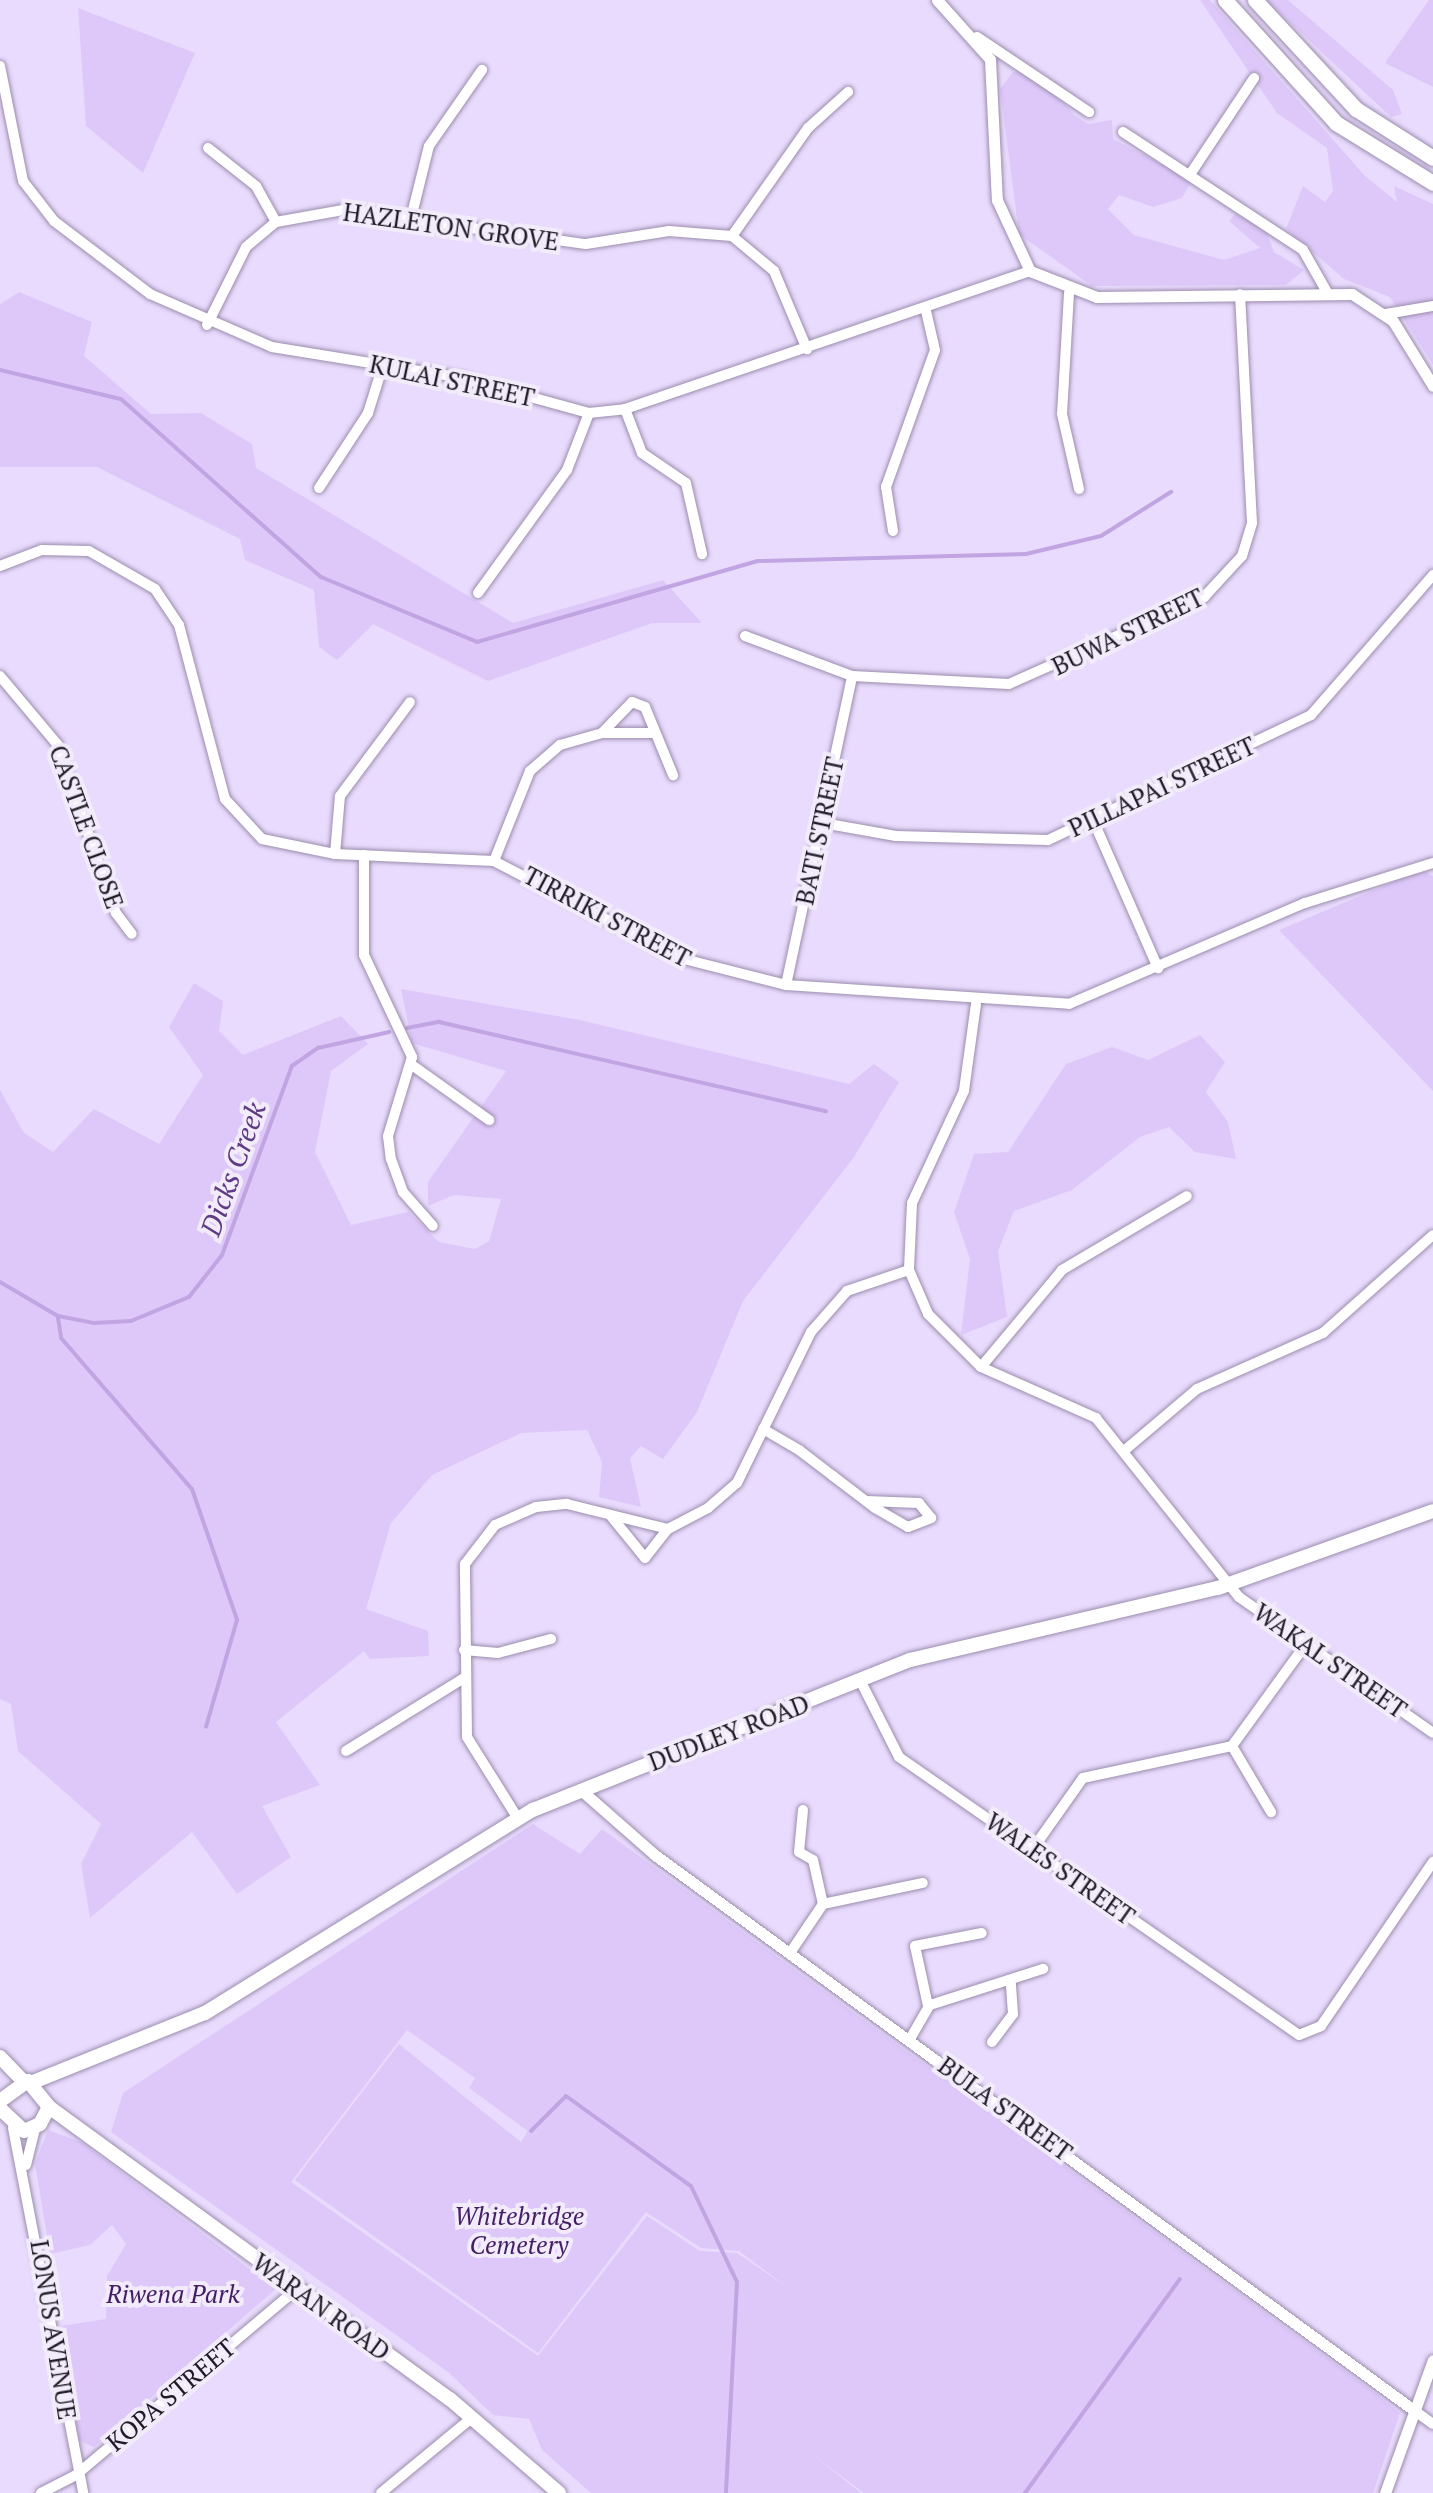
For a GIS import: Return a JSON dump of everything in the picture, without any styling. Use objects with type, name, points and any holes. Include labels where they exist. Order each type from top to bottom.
[{"type":"highway","points":[[1224,0],[1336,123],[1433,183]]},
{"type":"highway","points":[[1256,0],[1356,109],[1433,158]]},
{"type":"main road","name":"DUDLEY ROAD","points":[[3,2108],[28,2082],[75,2072],[228,2000],[517,1817],[935,1652],[1234,1583],[1433,1511]]},
{"type":"main road","name":"WARAN ROAD","points":[[0,2057],[75,2131],[472,2417],[559,2493]]},
{"type":"main road","points":[[0,2068],[3,2108]]},
{"type":"main road","name":"DUDLEY ROAD","points":[[38,2126],[75,2072]]},
{"type":"main road","name":"WARAN ROAD","points":[[3,2108],[38,2126],[75,2131]]},
{"type":"street","points":[[937,0],[977,37],[1089,112]]},
{"type":"street","points":[[977,37],[998,90],[997,200],[1030,270],[1069,293],[1327,292],[1386,314],[1433,306]]},
{"type":"street","name":"KULAI STREET","points":[[0,66],[10,146],[54,221],[207,324],[272,348],[383,366],[589,413],[625,409],[926,312],[1030,270]]},
{"type":"street","points":[[411,218],[429,146],[482,70]]},
{"type":"street","points":[[1191,172],[1254,78]]},
{"type":"street","points":[[807,349],[774,272],[732,236],[808,128],[848,92]]},
{"type":"street","points":[[1124,132],[1191,172],[1304,250],[1327,292]]},
{"type":"street","points":[[207,324],[246,247],[276,222],[256,186],[208,148]]},
{"type":"street","name":"HAZLETON GROVE","points":[[276,222],[320,210],[411,218],[586,244],[669,231],[732,236]]},
{"type":"street","points":[[1069,293],[1062,414],[1079,489]]},
{"type":"street","name":"BUWA STREET","points":[[745,636],[852,676],[1030,681],[1216,588],[1242,556],[1252,523],[1240,294]]},
{"type":"street","points":[[893,531],[886,487],[935,350],[926,312]]},
{"type":"street","points":[[1386,314],[1433,386]]},
{"type":"street","points":[[319,488],[368,413],[383,366]]},
{"type":"street","points":[[625,409],[642,453],[686,483],[702,554]]},
{"type":"street","points":[[478,593],[567,470],[589,413]]},
{"type":"street","name":"TIRRIKI STREET","points":[[0,566],[64,548],[135,571],[180,625],[212,760],[237,817],[281,848],[494,861],[680,958],[786,985],[976,1004],[1069,1004],[1305,903],[1433,863]]},
{"type":"street","name":"PILLAPAI STREET","points":[[824,823],[1027,842],[1093,820],[1310,715],[1433,576]]},
{"type":"street","name":"CASTLE CLOSE","points":[[0,676],[58,744],[116,913],[132,934]]},
{"type":"street","name":"BATI STREET","points":[[786,985],[824,823],[852,676]]},
{"type":"street","points":[[335,854],[340,796],[410,702]]},
{"type":"street","points":[[602,733],[632,702],[645,707],[674,776]]},
{"type":"street","points":[[494,861],[530,771],[560,746],[602,733],[653,733]]},
{"type":"street","points":[[1093,820],[1158,968]]},
{"type":"street","points":[[364,855],[364,955],[412,1064],[489,1120]]},
{"type":"street","points":[[611,1516],[645,1558],[668,1529],[738,1483],[812,1332],[847,1291],[910,1270],[912,1203],[964,1091],[976,1004]]},
{"type":"street","points":[[412,1064],[388,1136],[403,1192],[432,1226]]},
{"type":"street","points":[[981,1367],[1062,1270],[1187,1196]]},
{"type":"street","points":[[1126,1450],[1197,1389],[1323,1333],[1433,1235]]},
{"type":"street","name":"WAKAL STREET","points":[[910,1270],[938,1330],[981,1367],[1084,1411],[1126,1450],[1234,1583],[1239,1597],[1433,1733]]},
{"type":"street","points":[[762,1429],[866,1501],[917,1530],[931,1518],[919,1503],[866,1501]]},
{"type":"street","points":[[517,1817],[467,1737],[465,1564],[495,1525],[567,1504],[668,1529]]},
{"type":"street","points":[[464,1650],[498,1654],[551,1639]]},
{"type":"street","points":[[1032,1850],[1090,1774],[1232,1746],[1305,1645]]},
{"type":"street","points":[[346,1751],[464,1678]]},
{"type":"street","name":"WALES STREET","points":[[861,1682],[886,1745],[1292,2030],[1307,2036],[1321,2026],[1433,1862]]},
{"type":"street","points":[[1232,1746],[1271,1812]]},
{"type":"street","name":"BULA STREET","points":[[582,1791],[790,1953],[1433,2424]]},
{"type":"street","points":[[803,1810],[799,1852],[813,1860],[823,1904]]},
{"type":"street","points":[[790,1953],[823,1904],[923,1884]]},
{"type":"street","points":[[910,2039],[928,2006],[915,1946],[982,1933]]},
{"type":"street","points":[[928,2006],[1011,1982],[1043,1968]]},
{"type":"street","points":[[992,2042],[1013,2014],[1011,1982]]},
{"type":"street","name":"LONUS AVENUE","points":[[3,2108],[26,2165],[76,2475],[84,2493]]},
{"type":"street","name":"LONUS AVENUE","points":[[26,2165],[38,2126]]},
{"type":"street","name":"KOPA STREET","points":[[42,2493],[76,2475],[296,2290]]},
{"type":"street","points":[[1386,2493],[1433,2360]]},
{"type":"street","points":[[381,2493],[472,2417]]},
{"type":"green space","points":[[1200,0],[1210,0],[1365,176],[1397,202],[1394,186],[1433,204],[1433,365],[1390,297],[1344,279],[1286,229],[1303,186],[1325,202],[1333,191],[1327,148],[1277,113]]},
{"type":"green space","points":[[1266,0],[1288,0],[1393,90],[1402,114],[1391,117]]},
{"type":"green space","points":[[1429,0],[1433,0],[1433,87],[1385,63]]},
{"type":"green space","points":[[78,8],[195,53],[143,173],[86,126]]},
{"type":"green space","points":[[1013,72],[1039,73],[1074,115],[1088,124],[1112,120],[1113,139],[1192,180],[1182,198],[1153,207],[1119,195],[1108,209],[1134,235],[1224,260],[1260,248],[1229,221],[1235,214],[1264,225],[1274,252],[1304,270],[1286,285],[1092,286],[1019,234],[1000,89]]},
{"type":"green space","points":[[19,292],[92,322],[84,356],[151,414],[201,413],[252,444],[256,468],[513,623],[663,580],[702,623],[652,623],[488,681],[373,624],[337,660],[319,647],[314,590],[245,560],[240,539],[97,467],[0,467],[0,304]]},
{"type":"green space","points":[[1422,870],[1433,876],[1433,1091],[1279,930]]},
{"type":"green space","points":[[194,983],[223,1001],[219,1031],[243,1055],[341,1016],[368,1044],[331,1071],[315,1152],[351,1225],[408,1212],[439,1242],[475,1249],[489,1241],[501,1199],[454,1195],[428,1206],[428,1182],[506,1071],[412,1043],[401,989],[580,1020],[849,1084],[874,1064],[899,1082],[854,1157],[743,1301],[697,1412],[663,1459],[641,1446],[630,1458],[641,1507],[599,1497],[602,1462],[587,1430],[521,1433],[432,1475],[391,1523],[366,1609],[428,1631],[429,1656],[370,1659],[364,1651],[276,1722],[320,1785],[262,1806],[291,1857],[237,1894],[192,1832],[90,1918],[81,1864],[101,1824],[18,1751],[11,1704],[0,1699],[0,1090],[24,1133],[53,1152],[94,1109],[159,1144],[203,1075],[169,1027]]},
{"type":"green space","points":[[1200,1035],[1225,1062],[1206,1092],[1228,1122],[1236,1159],[1195,1152],[1169,1127],[1140,1137],[1072,1190],[1014,1211],[998,1251],[1007,1317],[961,1335],[970,1259],[954,1212],[974,1154],[1008,1152],[1066,1064],[1112,1047],[1148,1060]]},
{"type":"green space","name":"Whitebridge Cemetery","points":[[533,1824],[580,1854],[602,1829],[1400,2413],[1373,2493],[864,2493],[812,2454],[861,2493],[591,2493],[542,2450],[529,2419],[493,2415],[448,2372],[111,2132],[123,2093]],"holes":[[[407,2030],[475,2078],[469,2088],[528,2131],[521,2142],[399,2044],[295,2180],[538,2353],[646,2212],[701,2248],[739,2251],[787,2287],[737,2253],[700,2251],[647,2216],[538,2356],[291,2182]]]},
{"type":"green space","name":"Riwena Park","points":[[48,2130],[81,2142],[276,2289],[94,2447],[79,2441],[61,2326],[106,2319],[107,2276],[126,2244],[112,2225],[90,2245],[50,2254],[35,2164]]},
{"type":"waterway","points":[[0,370],[121,399],[321,577],[477,642],[758,561],[1026,554],[1101,536],[1171,492]]},
{"type":"waterway","name":"Dicks Creek","points":[[407,1028],[439,1022],[826,1111]]},
{"type":"waterway","name":"Dicks Creek","points":[[0,1282],[58,1316],[93,1323],[131,1321],[189,1297],[222,1255],[292,1066],[318,1048],[389,1032]]},
{"type":"waterway","points":[[58,1318],[61,1338],[192,1489],[237,1620],[206,1727]]},
{"type":"waterway","points":[[531,2131],[566,2096],[691,2186],[737,2282],[726,2493]]},
{"type":"waterway","points":[[1025,2493],[1180,2279]]}]
